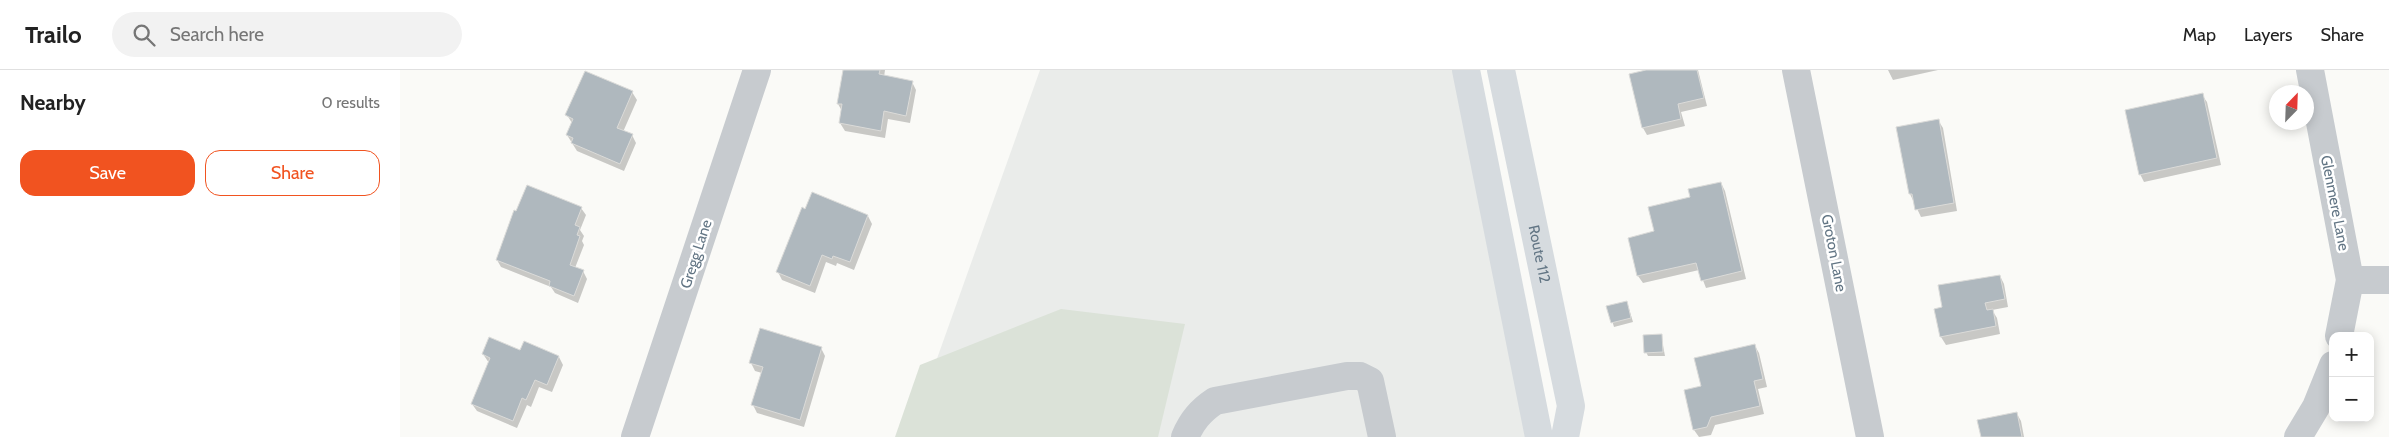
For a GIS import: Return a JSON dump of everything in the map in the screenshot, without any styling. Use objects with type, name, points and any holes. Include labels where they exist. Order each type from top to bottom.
[{"type":"main road","points":[[1466,70],[1539,437]]},
{"type":"main road","name":"Route 112","points":[[1501,70],[1571,406],[1565,437]]},
{"type":"street","name":"Gregg Lane","points":[[635,437],[757,70]]},
{"type":"street","name":"Groton Lane","points":[[1796,70],[1870,437]]},
{"type":"street","name":"Glenmere Lane","points":[[2310,70],[2350,280],[2340,332]]},
{"type":"street","points":[[2350,280],[2389,280]]},
{"type":"street","points":[[2298,437],[2316,407],[2329,375]]},
{"type":"street","points":[[1185,437],[1190,424],[1201,410],[1215,401],[1347,376],[1360,376],[1370,381],[1382,437]]},
{"type":"shaded area","points":[[1040,70],[1465,70],[1539,437],[909,437]]},
{"type":"shaded area","points":[[1061,309],[1185,324],[1158,437],[895,437],[920,365]]},
{"type":"building","points":[[843,70],[880,70],[879,74],[913,81],[906,116],[884,111],[881,131],[839,123],[842,104],[837,104]]},
{"type":"building","points":[[1646,70],[1697,70],[1704,98],[1678,104],[1681,119],[1642,128],[1629,74]]},
{"type":"building","points":[[585,71],[633,91],[617,128],[633,134],[620,164],[571,143],[573,138],[566,135],[573,119],[565,115]]},
{"type":"building","points":[[2203,93],[2217,158],[2139,175],[2125,110]]},
{"type":"building","points":[[1939,119],[1954,203],[1915,210],[1912,194],[1909,194],[1896,127]]},
{"type":"building","points":[[1721,182],[1742,271],[1701,281],[1696,263],[1637,276],[1628,238],[1654,231],[1648,207],[1690,197],[1688,189]]},
{"type":"building","points":[[527,185],[582,207],[575,225],[580,227],[577,235],[580,236],[570,265],[584,270],[574,296],[549,286],[550,281],[496,260],[514,210],[516,211]]},
{"type":"building","points":[[812,192],[868,215],[850,262],[833,256],[832,259],[822,255],[810,286],[776,272],[802,207],[805,209]]},
{"type":"building","points":[[2000,275],[2005,299],[1985,303],[1987,310],[1993,309],[1996,326],[1940,337],[1934,309],[1942,307],[1938,285]]},
{"type":"building","points":[[1627,301],[1631,318],[1611,323],[1606,306]]},
{"type":"building","points":[[760,328],[822,347],[800,420],[751,405],[763,367],[749,363]]},
{"type":"building","points":[[1662,334],[1663,352],[1644,353],[1643,335]]},
{"type":"building","points":[[489,337],[520,350],[524,341],[559,356],[547,385],[535,380],[526,400],[522,398],[513,421],[471,404],[490,358],[482,354]]},
{"type":"building","points":[[1755,344],[1763,379],[1754,381],[1760,406],[1711,417],[1707,427],[1693,430],[1684,390],[1701,386],[1694,358]]},
{"type":"building","points":[[2017,412],[2022,437],[1981,437],[1977,420]]}]
